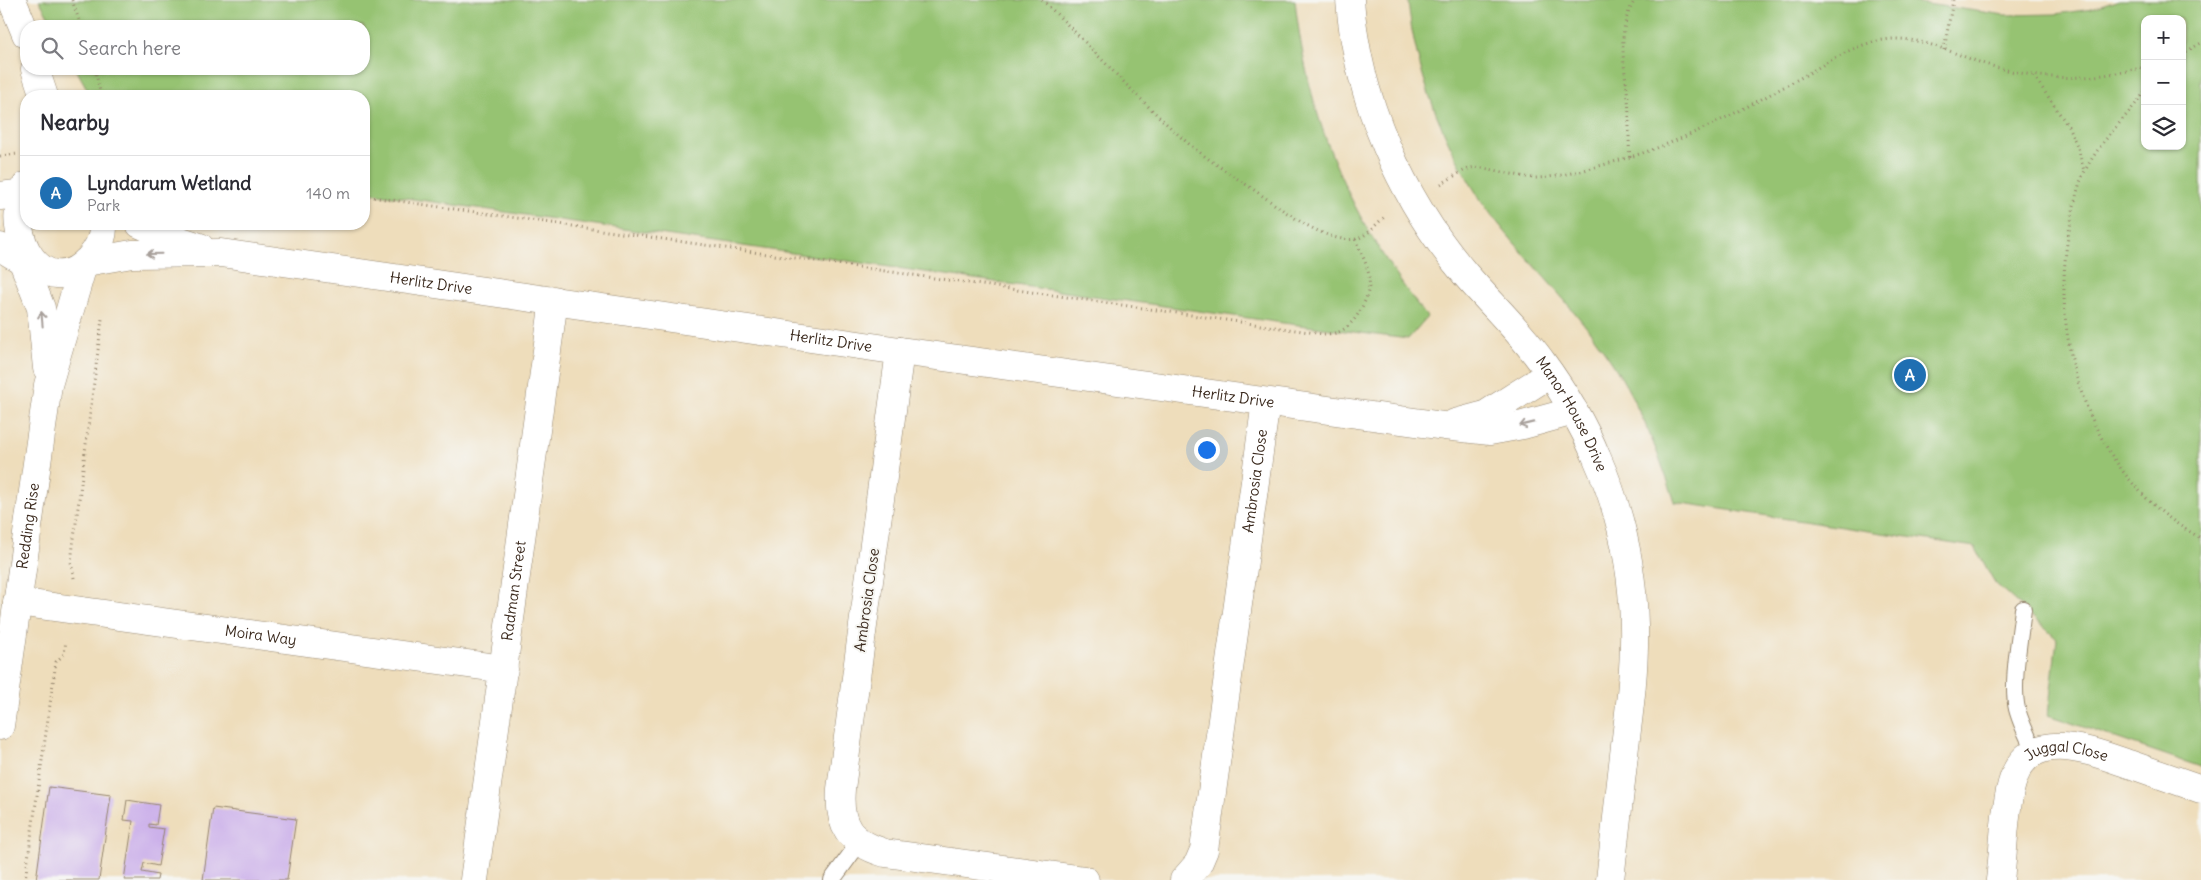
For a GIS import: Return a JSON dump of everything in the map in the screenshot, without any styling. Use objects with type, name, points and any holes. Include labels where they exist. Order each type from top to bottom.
[{"type":"street","points":[[12,0],[20,20]]},
{"type":"street","name":"Manor House Drive","points":[[1350,0],[1357,48],[1368,92],[1397,167],[1413,199],[1441,242],[1466,274],[1515,328],[1550,374],[1574,411],[1597,457],[1612,496],[1625,548],[1630,581],[1633,616],[1633,668],[1610,880]]},
{"type":"street","name":"Redding Rise","points":[[15,192],[7,220],[7,235],[14,256],[41,308],[48,385]]},
{"type":"street","name":"Redding Rise","points":[[0,726],[48,385],[84,263],[95,252],[101,240],[102,230]]},
{"type":"street","name":"Herlitz Drive","points":[[153,230],[169,237],[220,253]]},
{"type":"street","name":"Herlitz Drive","points":[[14,256],[37,270],[52,274],[69,271],[84,263],[132,254],[220,253],[900,351],[1490,431],[1523,425],[1574,411]]},
{"type":"street","name":"Radman Street","points":[[474,880],[554,300]]},
{"type":"street","name":"Ambrosia Close","points":[[859,843],[849,833],[842,820],[840,797],[900,351]]},
{"type":"street","name":"Herlitz Drive","points":[[1444,426],[1485,415],[1550,374]]},
{"type":"street","name":"Ambrosia Close","points":[[1184,880],[1198,864],[1204,850],[1266,402]]},
{"type":"street","name":"Moira Way","points":[[18,602],[504,669]]},
{"type":"street","name":"Juggal Close","points":[[2000,880],[2010,793],[2014,776],[2023,761],[2035,752],[2048,748],[2076,748],[2201,789]]},
{"type":"street","points":[[859,843],[885,853],[1085,880]]},
{"type":"lane","points":[[2023,609],[2015,690],[2022,725],[2035,752]]},
{"type":"lane","points":[[832,880],[859,843]]},
{"type":"path","points":[[72,0],[79,20]]},
{"type":"path","points":[[1042,0],[1150,109],[1191,145],[1297,220],[1317,231],[1355,239],[1366,235],[1380,220],[1413,199],[1471,168],[1535,178],[1555,176],[1630,157],[1678,140],[1791,83],[1848,51],[1871,42],[1895,39],[1911,41],[1987,65],[2034,76],[2073,79],[2114,74],[2141,68]]},
{"type":"path","points":[[1630,157],[1628,100],[1622,60],[1624,28],[1630,8],[1635,0]]},
{"type":"path","points":[[1944,50],[1953,0]]},
{"type":"path","points":[[2186,52],[2201,43]]},
{"type":"path","points":[[96,75],[100,90]]},
{"type":"path","points":[[2034,76],[2068,126],[2078,148],[2084,171]]},
{"type":"path","points":[[2141,97],[2118,123],[2084,171],[2068,232],[2063,274],[2063,302],[2072,357],[2081,393],[2112,455],[2143,493],[2170,518],[2201,538]]},
{"type":"path","points":[[0,156],[20,153]]},
{"type":"path","points":[[370,197],[1323,334],[1337,333],[1349,326],[1368,293],[1370,279],[1368,267],[1355,239]]},
{"type":"path","points":[[25,880],[56,662],[64,654],[74,573],[70,562],[104,309]]},
{"type":"green space","points":[[39,0],[1295,0],[1301,45],[1310,88],[1322,129],[1337,168],[1355,207],[1376,244],[1400,281],[1427,317],[1408,339],[1283,323],[370,193],[370,90],[88,90],[79,75],[370,75],[370,20],[51,20]]},
{"type":"green space","points":[[1408,0],[1898,0],[2005,15],[2055,14],[2092,9],[2119,0],[2201,0],[2201,767],[2048,715],[2057,639],[1995,583],[1975,547],[1675,502],[1645,424],[1616,369],[1578,316],[1493,217],[1462,169],[1436,114],[1418,56]]},
{"type":"building","points":[[49,787],[111,795],[99,880],[36,880]]},
{"type":"building","points":[[127,800],[159,805],[156,825],[149,824],[149,827],[164,829],[158,866],[144,863],[142,872],[158,875],[157,880],[124,880],[133,821],[124,820]]},
{"type":"building","points":[[213,808],[296,819],[287,880],[203,880]]},
{"type":"place","name":"Lyndarum Wetland","points":[[1910,375]]}]
